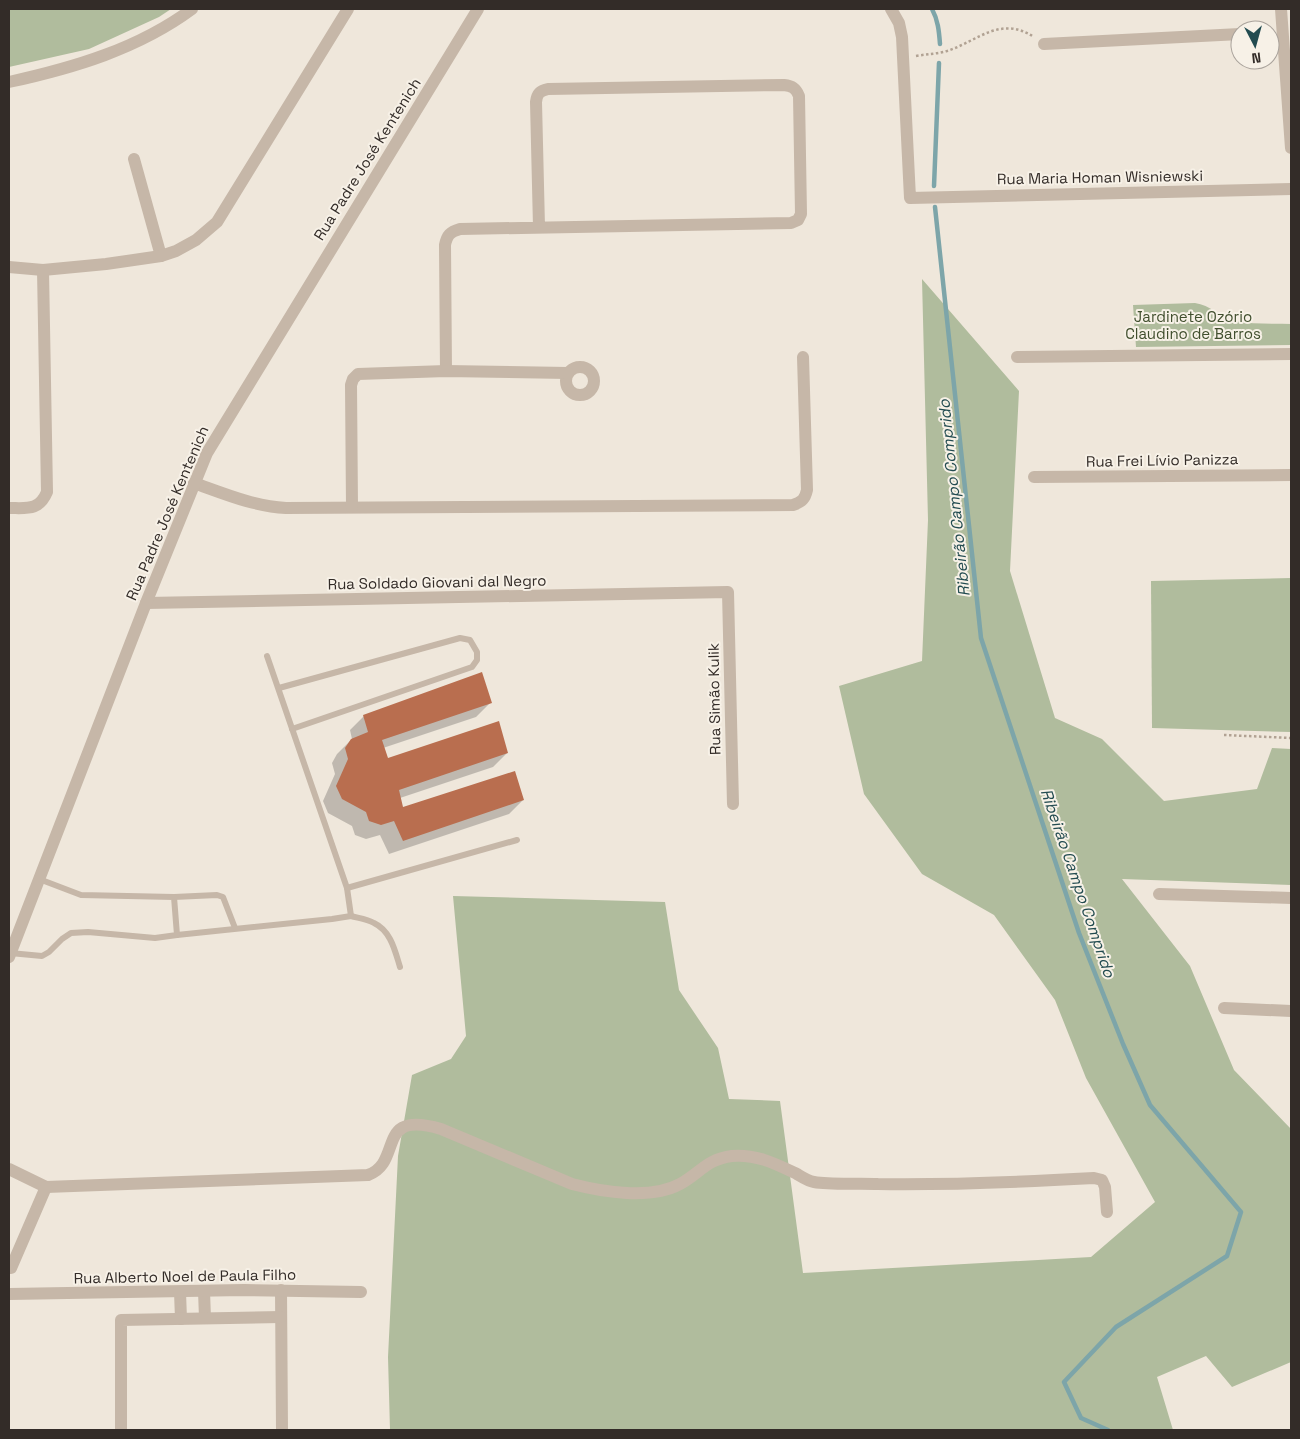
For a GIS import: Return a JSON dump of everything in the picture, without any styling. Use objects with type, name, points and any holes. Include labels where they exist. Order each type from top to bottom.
[{"type":"street","points":[[9,82],[82,63],[121,49],[155,32],[192,9]]},
{"type":"street","points":[[9,267],[43,270],[106,264],[176,252],[196,240],[217,222],[348,9]]},
{"type":"street","name":"Rua Padre José Kentenich","points":[[9,955],[194,483],[216,436],[478,9]]},
{"type":"street","points":[[892,9],[899,23],[902,36],[903,57]]},
{"type":"street","points":[[1281,9],[1281,32],[1291,148]]},
{"type":"street","points":[[1044,44],[1230,35]]},
{"type":"street","name":"Rua Maria Homan Wisniewski","points":[[903,57],[910,198],[1291,189]]},
{"type":"street","points":[[446,371],[445,245],[447,236],[453,231],[460,229],[539,227],[791,223],[798,220],[801,214],[799,96],[797,90],[792,86],[784,85],[548,89],[540,91],[536,96],[539,227]]},
{"type":"street","points":[[134,160],[161,256]]},
{"type":"street","points":[[9,508],[34,508],[43,502],[47,492],[43,270]]},
{"type":"street","points":[[1017,357],[1291,354]]},
{"type":"street","points":[[194,483],[250,502],[268,506],[352,508],[784,505],[800,503],[806,497],[808,490],[803,357]]},
{"type":"street","points":[[352,508],[351,385],[353,379],[358,374],[446,371],[568,373]]},
{"type":"street","name":"Rua Frei Lívio Panizza","points":[[1034,477],[1291,475]]},
{"type":"street","name":"Rua Soldado Giovani dal Negro","points":[[146,604],[728,592]]},
{"type":"street","name":"Rua Simão Kulik","points":[[728,592],[733,804]]},
{"type":"street","points":[[1159,894],[1291,898]]},
{"type":"street","points":[[1224,1008],[1291,1011]]},
{"type":"street","points":[[9,1169],[46,1187],[368,1175],[382,1167],[397,1131],[409,1125],[424,1124],[441,1129],[572,1184],[600,1190],[641,1192],[667,1189],[681,1184],[702,1167],[718,1159],[733,1156],[752,1156],[769,1160],[813,1182],[971,1184],[1094,1178],[1102,1180],[1107,1212]]},
{"type":"street","points":[[11,1268],[46,1187]]},
{"type":"street","points":[[281,1290],[282,1430]]},
{"type":"street","name":"Rua Alberto Noel de Paula Filho","points":[[9,1294],[281,1290],[361,1292]]},
{"type":"street","points":[[204,1291],[205,1318]]},
{"type":"street","points":[[180,1292],[181,1319]]},
{"type":"street","points":[[121,1430],[121,1320],[281,1317]]},
{"type":"lane","points":[[279,688],[460,638],[470,640],[477,652],[477,660],[472,667],[292,729]]},
{"type":"lane","points":[[268,656],[347,888],[351,916]]},
{"type":"lane","points":[[347,888],[518,840]]},
{"type":"lane","points":[[39,879],[81,895],[217,895],[223,897],[235,928]]},
{"type":"lane","points":[[174,896],[177,935]]},
{"type":"lane","points":[[9,955],[42,956],[49,952],[62,938],[71,933],[88,932],[156,938],[351,916],[374,923],[384,931],[394,945],[400,967]]},
{"type":"path","points":[[903,57],[948,50],[975,37],[1003,29],[1017,29],[1028,33],[1044,44]]},
{"type":"path","points":[[1224,735],[1291,738]]},
{"type":"green space","points":[[9,9],[171,9],[159,17],[89,49],[9,67]]},
{"type":"green space","points":[[922,279],[1019,391],[1010,571],[1055,718],[1102,739],[1164,801],[1257,789],[1272,748],[1291,749],[1291,885],[1122,879],[1190,966],[1234,1070],[1291,1129],[1291,1362],[1232,1387],[1206,1356],[1157,1377],[1173,1430],[390,1430],[388,1357],[398,1156],[412,1075],[451,1059],[466,1036],[453,896],[665,902],[679,990],[718,1048],[729,1099],[780,1101],[803,1273],[1091,1257],[1155,1202],[1086,1078],[1055,1000],[994,915],[922,874],[864,794],[839,686],[922,661],[928,520]]},
{"type":"green space","name":"Jardinete Ozório Claudino de Barros","points":[[1195,303],[1235,321],[1291,324],[1291,345],[1136,347],[1133,305]]},
{"type":"green space","points":[[1291,578],[1291,732],[1152,728],[1151,581]]},
{"type":"building","points":[[482,672],[492,703],[382,740],[388,758],[499,721],[508,753],[399,790],[403,807],[515,771],[524,800],[403,841],[394,821],[381,825],[369,821],[366,812],[342,799],[336,786],[348,759],[345,748],[351,739],[368,732],[363,715]]},
{"type":"waterway","name":"Ribeirão Campo Comprido","points":[[932,9],[937,21],[940,44]]},
{"type":"waterway","name":"Ribeirão Campo Comprido","points":[[934,186],[939,63]]},
{"type":"waterway","name":"Ribeirão Campo Comprido","points":[[935,207],[981,638],[1079,933],[1123,1044],[1150,1105],[1241,1212],[1227,1256],[1116,1327],[1064,1382],[1081,1418],[1108,1430]]}]
